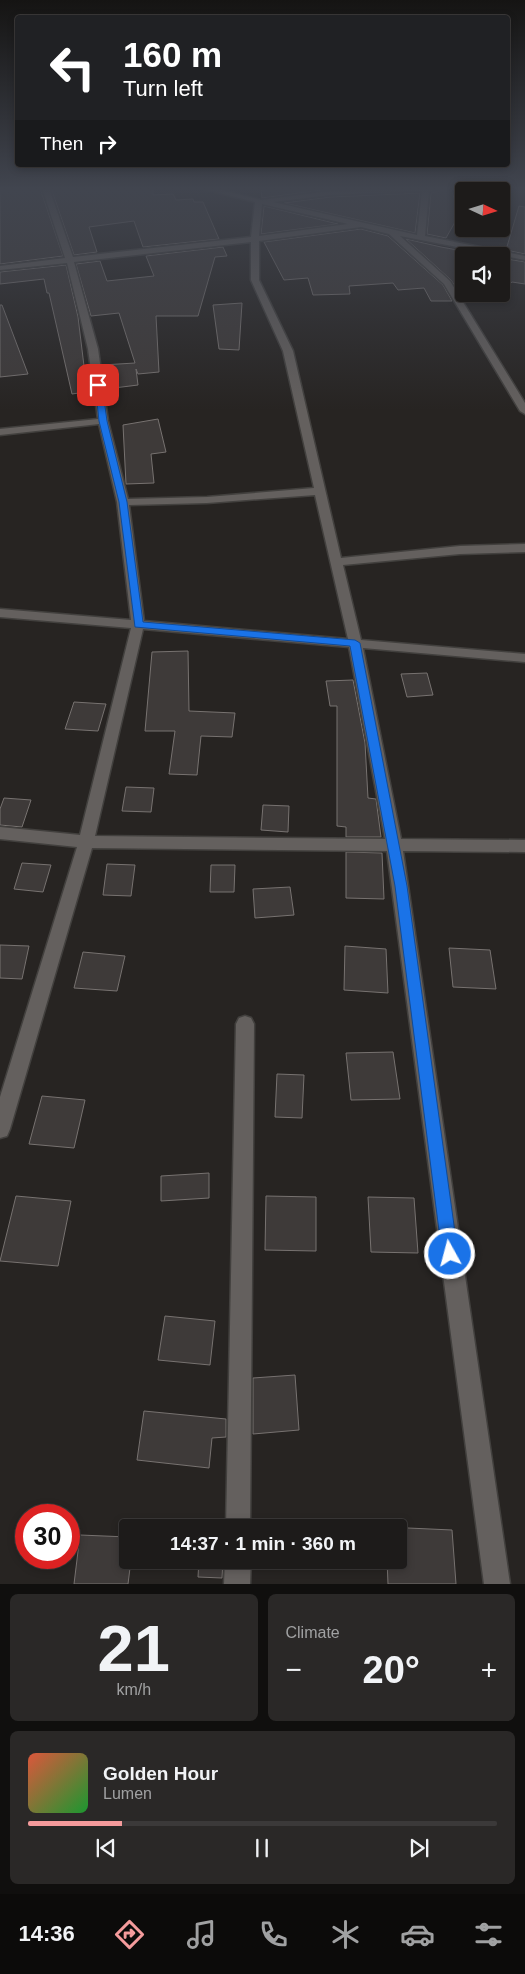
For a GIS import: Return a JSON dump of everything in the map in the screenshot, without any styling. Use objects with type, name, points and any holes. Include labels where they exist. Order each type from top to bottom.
[{"type":"street","points":[[0,268],[53,262]]},
{"type":"street","points":[[0,1129],[86,842],[138,625],[123,502],[103,421],[93,349],[70,262]]},
{"type":"street","points":[[255,262],[255,280],[288,351],[355,643],[394,845],[496,1584]]},
{"type":"street","points":[[424,262],[447,283],[525,411]]},
{"type":"street","points":[[0,432],[103,421]]},
{"type":"street","points":[[123,502],[207,500],[321,491]]},
{"type":"street","points":[[337,562],[460,550],[525,548]]},
{"type":"street","points":[[0,613],[525,658]]},
{"type":"street","points":[[0,833],[86,842],[525,846]]},
{"type":"street","points":[[238,1519],[245,1024]]},
{"type":"street","points":[[237,1584],[238,1569]]},
{"type":"building","points":[[0,262],[16,262],[0,264]]},
{"type":"building","points":[[100,262],[107,281],[154,276],[148,262],[214,262],[198,316],[156,316],[159,372],[138,374],[136,369],[138,385],[106,389],[102,365],[135,363],[119,313],[91,316],[76,264]]},
{"type":"building","points":[[274,262],[417,262],[443,285],[452,301],[431,301],[424,288],[398,290],[393,283],[349,286],[350,294],[313,295],[308,278],[284,280]]},
{"type":"building","points":[[431,262],[455,262],[455,286],[451,280]]},
{"type":"building","points":[[510,262],[525,262],[525,284],[512,282],[510,284]]},
{"type":"building","points":[[66,265],[78,317],[84,366],[89,366],[92,391],[72,394],[49,293],[47,293],[44,279],[0,284],[0,272]]},
{"type":"building","points":[[242,303],[239,350],[219,349],[213,305]]},
{"type":"building","points":[[0,305],[2,305],[28,374],[0,377]]},
{"type":"building","points":[[158,419],[166,452],[151,454],[154,483],[126,484],[123,425]]},
{"type":"building","points":[[188,651],[189,711],[235,713],[232,737],[201,736],[197,775],[169,774],[175,731],[145,731],[152,652]]},
{"type":"building","points":[[427,673],[433,695],[407,697],[401,674]]},
{"type":"building","points":[[353,680],[365,743],[368,798],[376,799],[381,837],[346,837],[346,827],[337,826],[337,706],[330,706],[326,681]]},
{"type":"building","points":[[74,702],[106,704],[98,731],[65,729]]},
{"type":"building","points":[[126,787],[154,788],[151,812],[122,811]]},
{"type":"building","points":[[4,798],[31,800],[22,827],[0,825],[0,809]]},
{"type":"building","points":[[263,805],[289,806],[288,832],[261,830]]},
{"type":"building","points":[[346,852],[382,853],[384,899],[346,898]]},
{"type":"building","points":[[22,863],[51,865],[43,892],[14,889]]},
{"type":"building","points":[[107,864],[135,865],[131,896],[103,895]]},
{"type":"building","points":[[211,865],[235,865],[234,892],[210,892]]},
{"type":"building","points":[[290,887],[294,915],[255,918],[253,889]]},
{"type":"building","points":[[0,945],[29,946],[22,979],[0,978]]},
{"type":"building","points":[[345,946],[386,949],[388,993],[344,990]]},
{"type":"building","points":[[449,948],[490,950],[496,989],[453,987]]},
{"type":"building","points":[[83,952],[125,956],[117,991],[74,988]]},
{"type":"building","points":[[393,1052],[400,1099],[351,1100],[346,1053]]},
{"type":"building","points":[[277,1074],[304,1075],[302,1118],[275,1117]]},
{"type":"building","points":[[42,1096],[85,1100],[74,1148],[29,1144]]},
{"type":"building","points":[[209,1173],[209,1198],[161,1201],[161,1176]]},
{"type":"building","points":[[16,1196],[71,1201],[58,1266],[0,1261]]},
{"type":"building","points":[[266,1196],[316,1197],[316,1251],[265,1250]]},
{"type":"building","points":[[368,1197],[414,1198],[418,1253],[371,1252]]},
{"type":"building","points":[[165,1316],[215,1321],[210,1365],[158,1360]]},
{"type":"building","points":[[295,1375],[299,1430],[253,1434],[253,1378]]},
{"type":"building","points":[[144,1411],[226,1419],[226,1437],[212,1438],[209,1468],[137,1460]]},
{"type":"building","points":[[407,1528],[452,1530],[456,1584],[388,1584],[387,1569],[407,1569]]},
{"type":"building","points":[[80,1535],[119,1537],[119,1569],[130,1569],[128,1584],[74,1584],[76,1569],[80,1569]]},
{"type":"building","points":[[198,1569],[222,1569],[222,1578],[198,1577]]},
{"type":"route","points":[[98,385],[103,421],[123,502],[138,625],[355,643],[401,886],[450,1254]]}]
